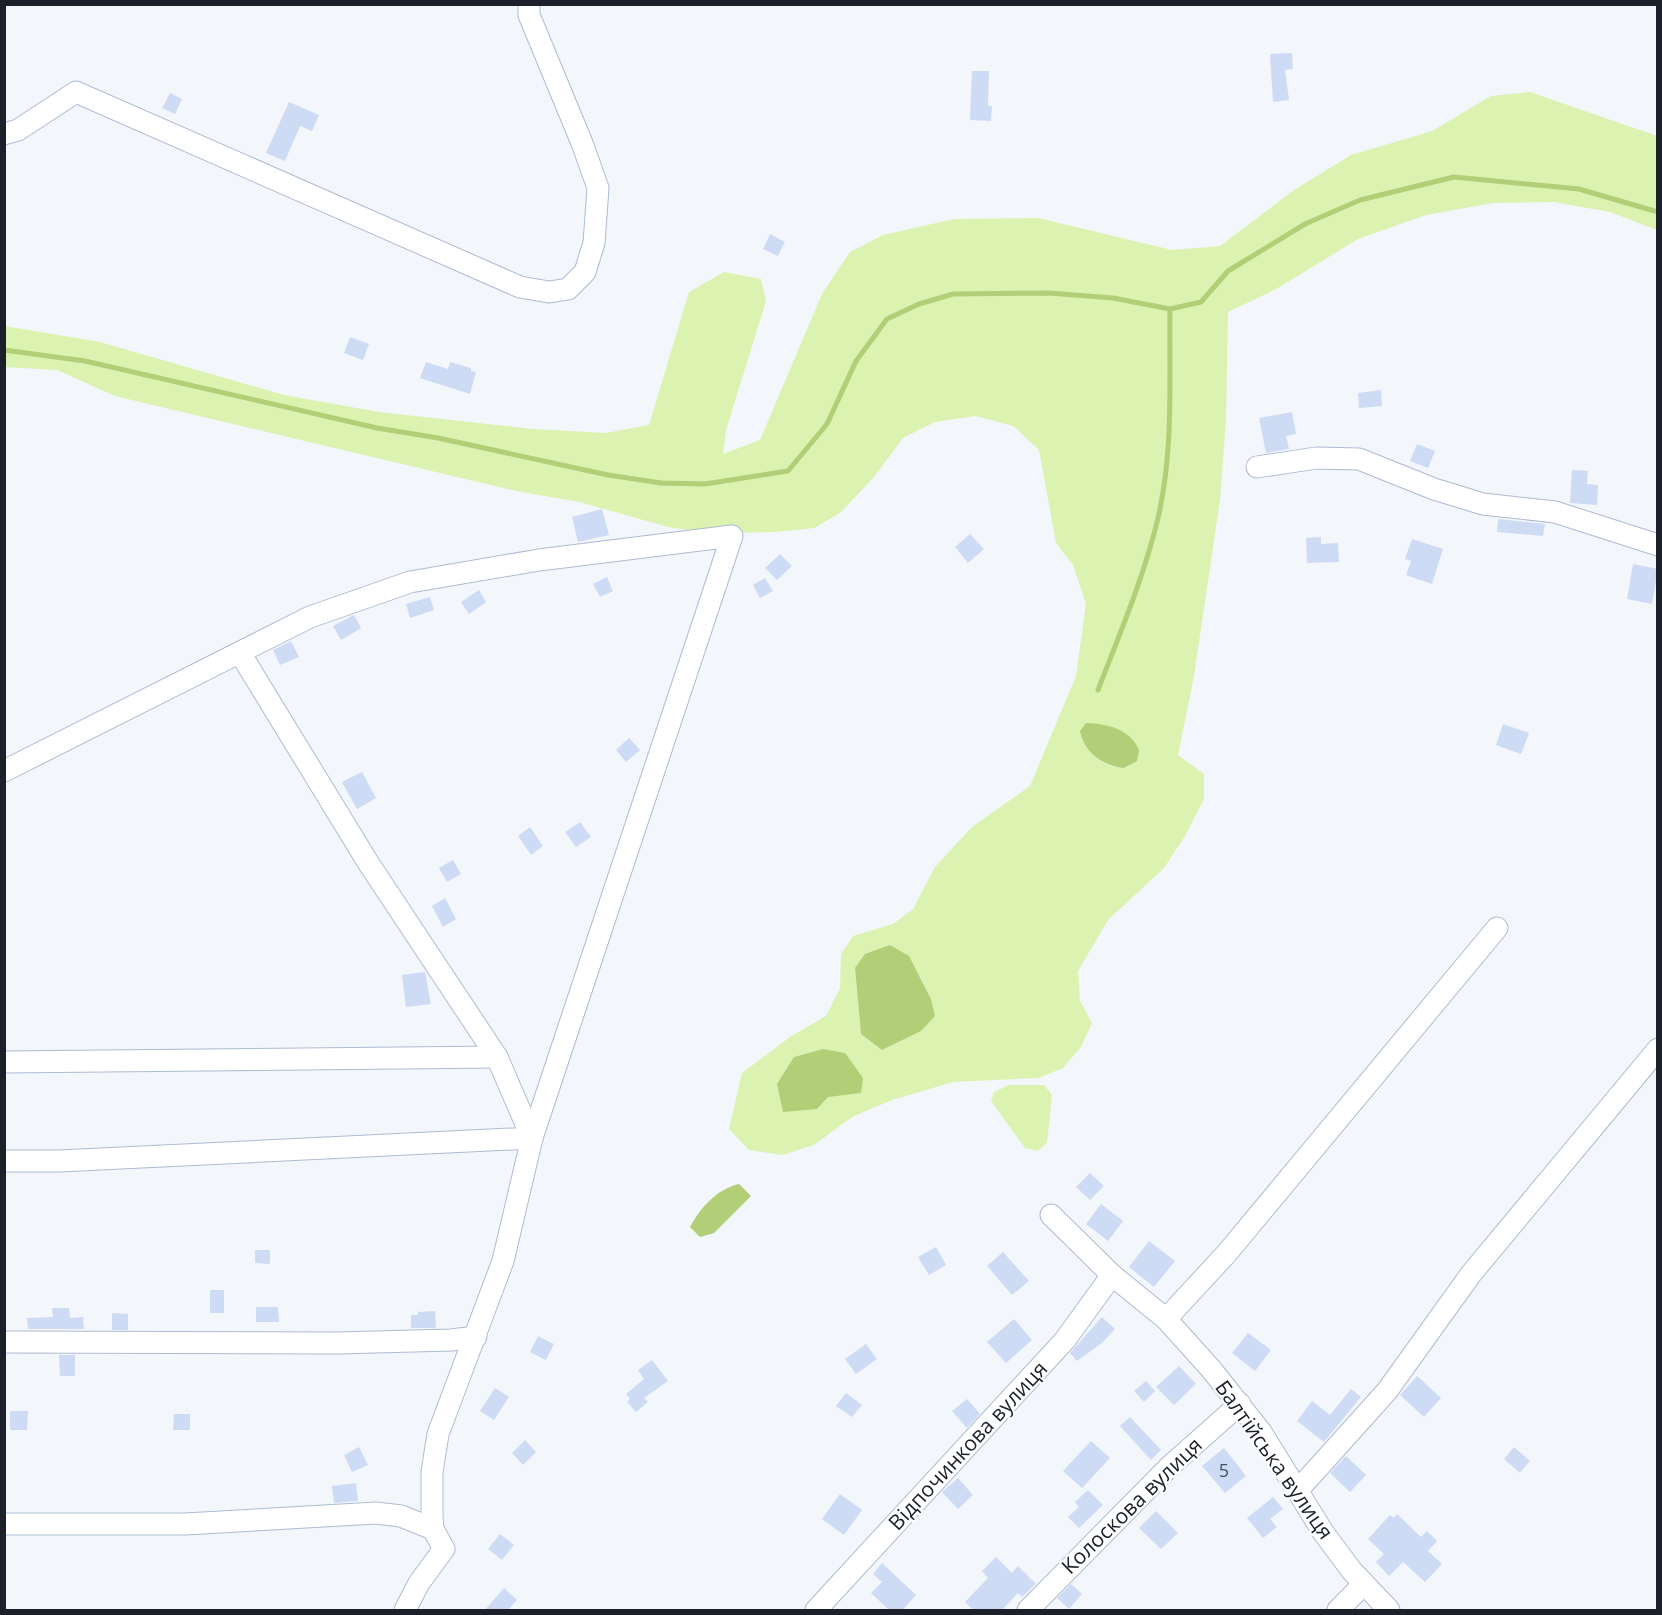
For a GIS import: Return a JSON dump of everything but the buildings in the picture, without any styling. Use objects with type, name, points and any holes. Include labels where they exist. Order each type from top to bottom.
[{"type":"street","points":[[4,134],[18,130],[76,92],[520,287],[549,292],[568,288],[585,272],[594,243],[598,188],[582,142],[530,15],[529,4]]},
{"type":"street","points":[[1257,467],[1316,458],[1359,459],[1434,489],[1483,504],[1555,512],[1658,545]]},
{"type":"street","points":[[4,771],[310,617],[410,582],[539,560],[732,536],[532,1138],[503,1261],[438,1434],[432,1472],[433,1529],[444,1549],[419,1583],[405,1611]]},
{"type":"street","points":[[240,653],[369,864],[497,1057],[532,1138]]},
{"type":"street","points":[[1166,1319],[1227,1253],[1497,928]]},
{"type":"street","points":[[1298,1490],[1387,1391],[1471,1274],[1658,1049]]},
{"type":"street","points":[[4,1062],[497,1057]]},
{"type":"street","points":[[4,1161],[59,1161],[532,1138]]},
{"type":"street","name":"Балтійська вулиця","points":[[1051,1215],[1112,1275],[1166,1319],[1240,1404],[1298,1490],[1323,1532],[1364,1584],[1389,1611]]},
{"type":"street","name":"Відпочинкова вулиця","points":[[816,1611],[1065,1340],[1112,1275]]},
{"type":"street","points":[[4,1342],[338,1343],[452,1340],[476,1336]]},
{"type":"street","name":"Колоскова вулиця","points":[[1028,1611],[1170,1466],[1240,1404]]},
{"type":"street","points":[[4,1524],[184,1524],[376,1513],[401,1516],[433,1529]]},
{"type":"street","points":[[1338,1611],[1364,1584]]},
{"type":"shaded area","points":[[1530,92],[1657,136],[1657,230],[1610,212],[1554,202],[1493,203],[1426,215],[1358,239],[1278,288],[1228,312],[1226,420],[1220,500],[1194,676],[1178,755],[1204,774],[1204,799],[1185,836],[1164,868],[1108,920],[1078,971],[1080,1001],[1092,1023],[1081,1047],[1063,1068],[1038,1078],[953,1082],[892,1100],[852,1117],[814,1145],[782,1155],[749,1150],[729,1129],[742,1073],[790,1037],[826,1016],[840,988],[841,954],[853,936],[893,924],[913,909],[935,867],[972,827],[1030,786],[1076,676],[1086,604],[1073,565],[1056,543],[1039,450],[1013,426],[976,416],[935,422],[903,438],[874,477],[840,513],[814,528],[776,532],[720,533],[672,528],[579,502],[516,491],[115,396],[57,370],[5,367],[4,326],[100,342],[284,395],[379,412],[532,429],[606,433],[649,425],[689,292],[724,272],[761,279],[766,301],[726,430],[723,454],[760,440],[822,294],[850,252],[883,235],[954,219],[1038,218],[1172,250],[1220,246],[1294,190],[1351,155],[1432,131],[1491,96]],"holes":[[[1086,723],[1117,729],[1128,767],[1120,768],[1105,764],[1093,755],[1081,736]],[[855,968],[920,976],[931,999],[934,1016],[921,1031],[882,1050],[861,1034]],[[823,1049],[777,1085],[794,1057]]]},
{"type":"shaded area","points":[[1086,723],[1110,726],[1124,732],[1139,750],[1137,761],[1124,768],[1116,767],[1096,757],[1082,739],[1080,731]]},
{"type":"shaded area","points":[[890,945],[909,956],[931,999],[935,1016],[921,1031],[882,1050],[861,1034],[855,968],[865,954]]},
{"type":"shaded area","points":[[823,1049],[845,1053],[863,1078],[861,1093],[828,1097],[817,1109],[783,1112],[777,1084],[794,1057]]},
{"type":"shaded area","points":[[1009,1085],[1044,1085],[1052,1095],[1047,1143],[1038,1151],[1025,1148],[991,1101],[994,1092]]},
{"type":"shaded area","points":[[739,1184],[751,1196],[714,1233],[700,1237],[690,1227],[699,1213],[716,1195]]},
{"type":"waterway","points":[[4,350],[85,361],[377,428],[438,438],[608,475],[661,483],[705,484],[788,471],[827,424],[856,361],[887,319],[919,304],[953,294],[1049,293],[1113,298],[1170,309],[1201,302],[1228,271],[1305,224],[1360,200],[1454,177],[1579,189],[1658,212]]},
{"type":"waterway","points":[[1098,690],[1146,562],[1163,492],[1170,414],[1170,309]]}]
